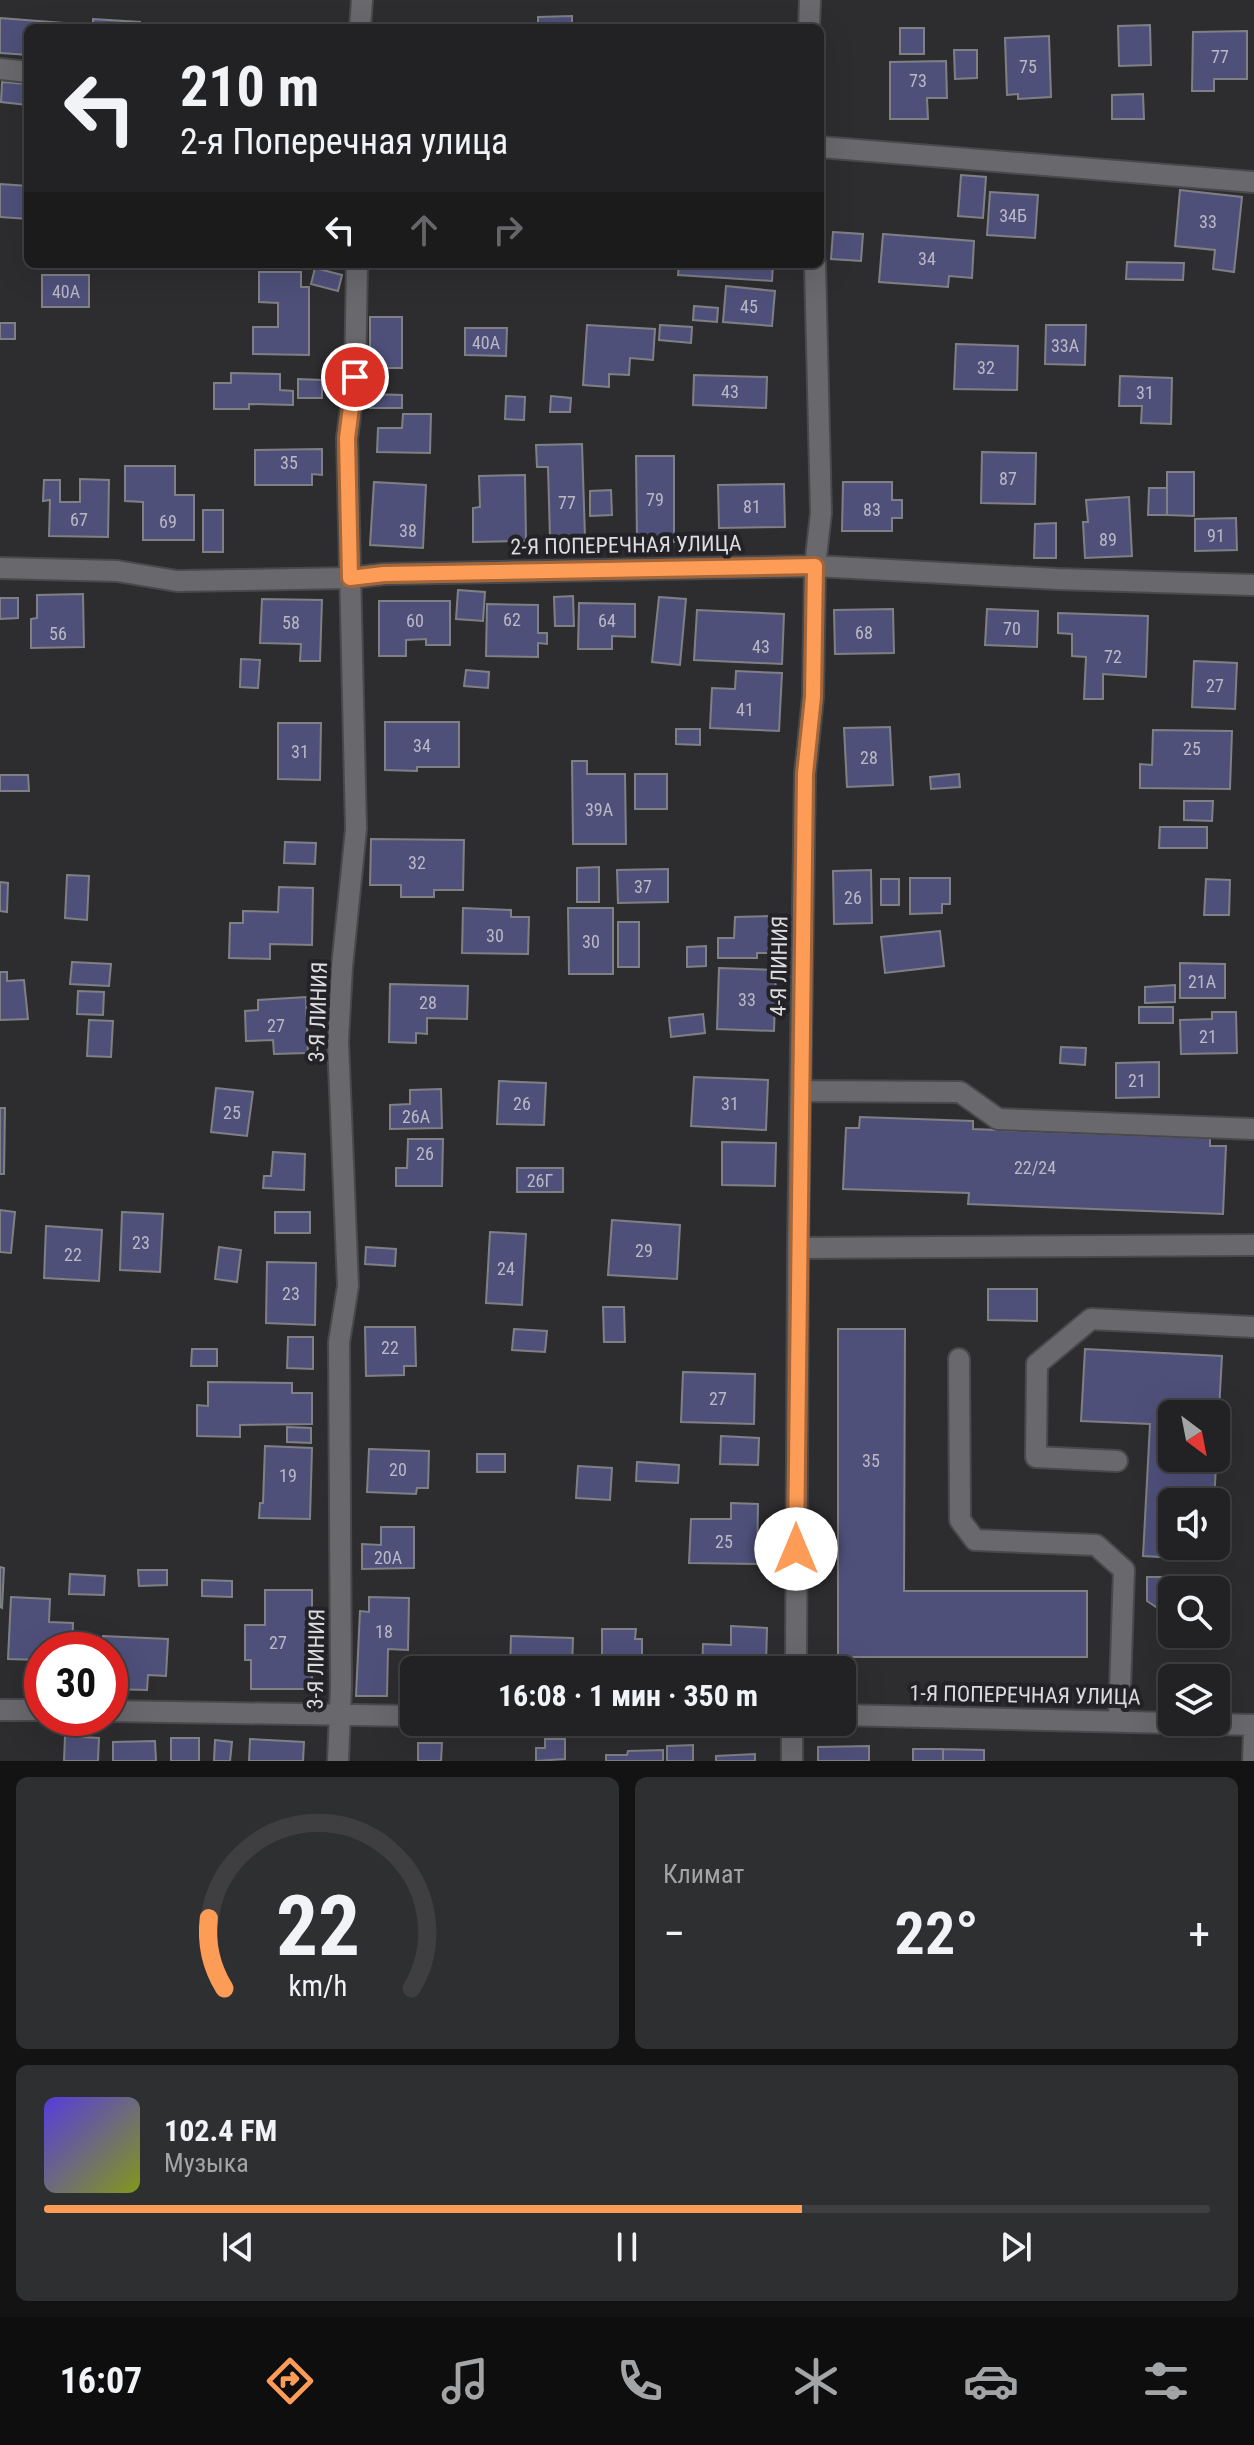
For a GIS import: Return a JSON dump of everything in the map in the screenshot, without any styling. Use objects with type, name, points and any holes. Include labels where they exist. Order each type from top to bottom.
[{"type":"street","points":[[360,24],[362,0]]},
{"type":"street","points":[[809,24],[810,0]]},
{"type":"street","points":[[0,69],[24,72]]},
{"type":"street","points":[[824,147],[1254,182]]},
{"type":"street","name":"3-Я ЛИНИЯ","points":[[338,1761],[341,1686],[339,1342],[348,1286],[338,1041],[356,829],[347,438],[355,377],[357,268]]},
{"type":"street","name":"4-Я ЛИНИЯ","points":[[796,1656],[805,774],[813,697],[815,566],[821,513],[815,268]]},
{"type":"street","name":"2-Я ПОПЕРЕЧНАЯ УЛИЦА","points":[[0,568],[117,571],[177,581],[815,566],[1057,579],[1254,585]]},
{"type":"street","points":[[802,1091],[960,1092],[998,1119],[1254,1129]]},
{"type":"street","points":[[798,1248],[1254,1245]]},
{"type":"street","points":[[1117,1461],[1036,1457],[1037,1364],[1091,1319],[1254,1327]]},
{"type":"street","points":[[959,1359],[960,1520],[967,1530],[975,1540],[1096,1545],[1124,1570],[1119,1720]]},
{"type":"street","points":[[0,1710],[24,1710]]},
{"type":"street","points":[[128,1711],[400,1716]]},
{"type":"street","name":"1-Я ПОПЕРЕЧНАЯ УЛИЦА","points":[[856,1715],[1119,1720],[1254,1727]]},
{"type":"street","points":[[1253,1761],[1254,1727]]},
{"type":"street","points":[[792,1736],[792,1761]]},
{"type":"building","points":[[572,16],[572,24],[538,24],[538,17]]},
{"type":"building","points":[[0,18],[63,23],[24,24],[24,55],[0,53]]},
{"type":"building","points":[[93,19],[140,22],[140,24],[93,24]]},
{"type":"building","points":[[1150,25],[1151,65],[1119,66],[1118,26]]},
{"type":"building","points":[[900,28],[924,28],[924,54],[900,54]]},
{"type":"building","points":[[1247,31],[1247,79],[1214,79],[1214,91],[1192,91],[1193,32]]},
{"type":"building","points":[[1049,36],[1051,97],[1018,99],[1018,94],[1007,95],[1005,38]]},
{"type":"building","points":[[954,50],[977,50],[977,78],[955,79]]},
{"type":"building","points":[[946,61],[947,98],[927,98],[928,119],[890,119],[890,62]]},
{"type":"building","points":[[2,82],[24,84],[24,105],[1,102]]},
{"type":"building","points":[[1143,94],[1144,119],[1112,119],[1112,95]]},
{"type":"building","points":[[961,175],[986,177],[983,218],[958,216]]},
{"type":"building","points":[[0,184],[24,186],[24,219],[0,217]]},
{"type":"building","points":[[1180,190],[1242,197],[1234,272],[1213,269],[1215,250],[1175,246]]},
{"type":"building","points":[[990,192],[1038,195],[1035,238],[987,235]]},
{"type":"building","points":[[833,232],[863,234],[861,261],[831,259]]},
{"type":"building","points":[[883,234],[974,241],[972,278],[949,276],[948,287],[879,282]]},
{"type":"building","points":[[1127,262],[1184,263],[1183,280],[1126,279]]},
{"type":"building","points":[[315,268],[342,275],[338,291],[311,284]]},
{"type":"building","points":[[679,268],[773,268],[772,281],[678,275]]},
{"type":"building","points":[[259,272],[301,272],[301,287],[309,287],[309,355],[253,354],[253,327],[278,327],[278,303],[259,302]]},
{"type":"building","points":[[42,275],[89,275],[89,307],[42,307]]},
{"type":"building","points":[[726,286],[775,291],[772,326],[723,322]]},
{"type":"building","points":[[694,306],[718,308],[717,322],[693,320]]},
{"type":"building","points":[[370,317],[402,317],[402,368],[370,368]]},
{"type":"building","points":[[0,323],[15,323],[15,339],[0,339]]},
{"type":"building","points":[[587,325],[655,329],[653,360],[630,358],[629,375],[609,374],[609,387],[583,385]]},
{"type":"building","points":[[660,325],[692,327],[691,343],[659,340]]},
{"type":"building","points":[[1046,325],[1086,325],[1085,365],[1045,364]]},
{"type":"building","points":[[465,328],[507,328],[506,356],[465,355]]},
{"type":"building","points":[[956,344],[1018,346],[1017,390],[954,389]]},
{"type":"building","points":[[231,373],[280,374],[280,390],[293,391],[293,405],[249,404],[249,409],[214,409],[214,383],[231,383]]},
{"type":"building","points":[[694,375],[767,377],[766,408],[693,405]]},
{"type":"building","points":[[1120,376],[1172,378],[1171,424],[1141,423],[1142,406],[1119,406]]},
{"type":"building","points":[[298,379],[322,380],[322,398],[298,398]]},
{"type":"building","points":[[370,394],[402,395],[402,408],[370,408]]},
{"type":"building","points":[[506,396],[525,397],[524,420],[505,419]]},
{"type":"building","points":[[551,396],[571,398],[570,412],[550,412]]},
{"type":"building","points":[[403,414],[431,414],[430,453],[377,452],[378,428],[402,428]]},
{"type":"building","points":[[582,444],[585,537],[550,538],[548,467],[537,467],[536,445]]},
{"type":"building","points":[[322,449],[322,475],[312,474],[312,485],[255,485],[255,450]]},
{"type":"building","points":[[982,452],[1036,453],[1035,504],[981,503]]},
{"type":"building","points":[[636,456],[674,456],[674,542],[637,542]]},
{"type":"building","points":[[125,466],[175,466],[175,495],[194,495],[194,540],[143,540],[143,502],[125,501]]},
{"type":"building","points":[[1167,472],[1194,472],[1194,516],[1167,515]]},
{"type":"building","points":[[525,475],[526,541],[473,542],[473,508],[480,507],[479,476]]},
{"type":"building","points":[[80,479],[109,480],[108,537],[49,536],[50,500],[43,501],[44,480],[60,480],[60,502],[80,502]]},
{"type":"building","points":[[374,482],[426,485],[423,548],[370,545]]},
{"type":"building","points":[[843,482],[892,482],[892,500],[902,500],[902,518],[892,518],[892,531],[842,531]]},
{"type":"building","points":[[784,484],[785,527],[719,528],[718,485]]},
{"type":"building","points":[[1149,488],[1167,488],[1167,515],[1148,515]]},
{"type":"building","points":[[611,490],[612,515],[590,516],[590,491]]},
{"type":"building","points":[[1129,497],[1132,556],[1085,558],[1083,522],[1088,522],[1086,500]]},
{"type":"building","points":[[203,510],[223,510],[223,552],[203,552]]},
{"type":"building","points":[[1236,518],[1237,550],[1195,551],[1195,519]]},
{"type":"building","points":[[1056,523],[1056,558],[1034,558],[1035,524]]},
{"type":"building","points":[[458,590],[485,592],[483,621],[456,619]]},
{"type":"building","points":[[83,594],[84,647],[31,648],[31,619],[37,618],[37,595]]},
{"type":"building","points":[[573,596],[574,626],[555,626],[554,597]]},
{"type":"building","points":[[659,597],[686,599],[680,665],[652,662]]},
{"type":"building","points":[[0,598],[18,598],[18,618],[0,619]]},
{"type":"building","points":[[262,599],[322,600],[320,661],[300,661],[301,644],[260,643]]},
{"type":"building","points":[[379,601],[450,601],[450,645],[426,645],[426,639],[406,640],[406,656],[379,656]]},
{"type":"building","points":[[579,603],[635,604],[635,637],[612,636],[612,649],[578,649]]},
{"type":"building","points":[[487,604],[538,605],[538,633],[547,633],[547,644],[538,643],[538,657],[486,656]]},
{"type":"building","points":[[893,609],[894,653],[835,654],[834,610]]},
{"type":"building","points":[[987,609],[1038,611],[1037,647],[985,645]]},
{"type":"building","points":[[697,610],[784,614],[782,664],[694,660]]},
{"type":"building","points":[[1058,613],[1148,616],[1146,677],[1103,674],[1103,699],[1084,699],[1086,657],[1072,656],[1072,634],[1058,633]]},
{"type":"building","points":[[241,659],[260,660],[258,688],[240,687]]},
{"type":"building","points":[[1194,661],[1237,663],[1235,709],[1192,707]]},
{"type":"building","points":[[466,670],[489,672],[488,688],[464,686]]},
{"type":"building","points":[[736,671],[782,673],[779,731],[710,728],[712,688],[735,689]]},
{"type":"building","points":[[385,722],[459,722],[459,767],[385,770]]},
{"type":"building","points":[[278,723],[321,723],[320,780],[278,779]]},
{"type":"building","points":[[890,727],[893,785],[847,787],[844,728]]},
{"type":"building","points":[[676,729],[700,729],[700,745],[676,744]]},
{"type":"building","points":[[1153,730],[1232,731],[1230,789],[1140,788],[1140,764],[1152,765]]},
{"type":"building","points":[[572,761],[587,761],[587,774],[625,774],[626,844],[573,844]]},
{"type":"building","points":[[635,774],[667,774],[667,809],[635,809]]},
{"type":"building","points":[[959,774],[960,787],[931,789],[930,777]]},
{"type":"building","points":[[0,775],[28,775],[29,791],[0,791]]},
{"type":"building","points":[[1184,801],[1213,801],[1212,821],[1184,820]]},
{"type":"building","points":[[1160,827],[1207,827],[1207,848],[1159,848]]},
{"type":"building","points":[[371,839],[464,840],[463,890],[434,890],[434,897],[401,897],[401,885],[370,885]]},
{"type":"building","points":[[285,842],[316,843],[315,864],[284,863]]},
{"type":"building","points":[[599,867],[599,902],[577,902],[577,868]]},
{"type":"building","points":[[668,869],[668,902],[618,903],[617,870]]},
{"type":"building","points":[[871,870],[872,923],[834,924],[833,871]]},
{"type":"building","points":[[67,875],[89,876],[87,920],[65,918]]},
{"type":"building","points":[[910,878],[950,878],[950,904],[942,904],[942,913],[910,914]]},
{"type":"building","points":[[881,879],[899,879],[899,905],[881,905]]},
{"type":"building","points":[[1206,879],[1230,880],[1229,915],[1204,915]]},
{"type":"building","points":[[0,882],[8,883],[7,912],[0,911]]},
{"type":"building","points":[[279,887],[313,888],[312,945],[270,944],[270,959],[229,958],[230,923],[243,923],[243,911],[278,912]]},
{"type":"building","points":[[463,908],[511,910],[511,917],[529,917],[528,954],[462,953]]},
{"type":"building","points":[[568,908],[613,908],[613,974],[569,974]]},
{"type":"building","points":[[772,916],[773,953],[757,953],[757,958],[718,958],[718,938],[734,938],[735,917]]},
{"type":"building","points":[[618,922],[639,922],[639,967],[618,967]]},
{"type":"building","points":[[940,931],[944,966],[885,973],[881,937]]},
{"type":"building","points":[[706,946],[706,966],[687,967],[687,947]]},
{"type":"building","points":[[72,962],[111,964],[109,986],[70,984]]},
{"type":"building","points":[[1180,963],[1225,964],[1225,998],[1180,998]]},
{"type":"building","points":[[719,968],[776,970],[774,1031],[717,1029]]},
{"type":"building","points":[[0,972],[7,972],[7,981],[24,980],[28,1019],[0,1020]]},
{"type":"building","points":[[390,984],[468,986],[467,1019],[427,1018],[427,1034],[416,1033],[416,1043],[389,1042]]},
{"type":"building","points":[[1175,985],[1175,1002],[1145,1003],[1145,987]]},
{"type":"building","points":[[78,991],[104,992],[103,1015],[77,1014]]},
{"type":"building","points":[[306,997],[308,1053],[274,1054],[273,1040],[246,1041],[245,1011],[258,1010],[258,1000]]},
{"type":"building","points":[[1139,1007],[1173,1007],[1173,1023],[1139,1023]]},
{"type":"building","points":[[1212,1012],[1236,1012],[1237,1053],[1181,1054],[1180,1020],[1212,1019]]},
{"type":"building","points":[[703,1014],[705,1033],[671,1037],[669,1018]]},
{"type":"building","points":[[89,1020],[113,1021],[111,1057],[87,1056]]},
{"type":"building","points":[[1061,1047],[1086,1048],[1085,1065],[1060,1063]]},
{"type":"building","points":[[1159,1062],[1159,1097],[1116,1098],[1116,1063]]},
{"type":"building","points":[[694,1077],[768,1080],[766,1130],[691,1126]]},
{"type":"building","points":[[499,1081],[546,1083],[544,1125],[497,1124]]},
{"type":"building","points":[[216,1088],[253,1092],[247,1136],[211,1132]]},
{"type":"building","points":[[441,1089],[442,1128],[390,1129],[390,1105],[410,1104],[410,1090]]},
{"type":"building","points":[[0,1108],[5,1108],[4,1174],[0,1174]]},
{"type":"building","points":[[860,1117],[973,1121],[973,1129],[1210,1138],[1210,1146],[1226,1146],[1223,1214],[968,1204],[969,1193],[843,1189],[846,1128],[859,1128]]},
{"type":"building","points":[[408,1139],[443,1139],[442,1186],[396,1186],[396,1168],[407,1168]]},
{"type":"building","points":[[722,1142],[776,1143],[775,1186],[722,1185]]},
{"type":"building","points":[[273,1152],[305,1154],[304,1190],[263,1188],[264,1176],[271,1176]]},
{"type":"building","points":[[517,1168],[563,1168],[563,1192],[517,1192]]},
{"type":"building","points":[[0,1210],[15,1212],[11,1253],[0,1252]]},
{"type":"building","points":[[122,1212],[163,1214],[160,1272],[120,1270]]},
{"type":"building","points":[[275,1212],[310,1212],[310,1233],[275,1233]]},
{"type":"building","points":[[612,1220],[680,1225],[677,1279],[608,1275]]},
{"type":"building","points":[[46,1226],[102,1230],[99,1281],[44,1278]]},
{"type":"building","points":[[490,1232],[526,1234],[522,1305],[486,1303]]},
{"type":"building","points":[[219,1247],[241,1250],[237,1282],[215,1279]]},
{"type":"building","points":[[366,1247],[396,1249],[395,1266],[365,1264]]},
{"type":"building","points":[[267,1262],[316,1263],[315,1325],[266,1323]]},
{"type":"building","points":[[988,1289],[1037,1289],[1037,1321],[988,1320]]},
{"type":"building","points":[[603,1307],[624,1307],[625,1342],[604,1342]]},
{"type":"building","points":[[365,1327],[415,1327],[416,1366],[404,1366],[404,1375],[366,1376]]},
{"type":"building","points":[[514,1329],[547,1331],[545,1352],[512,1350]]},
{"type":"building","points":[[838,1329],[905,1329],[904,1591],[1087,1591],[1087,1657],[838,1656]]},
{"type":"building","points":[[288,1337],[313,1337],[313,1369],[287,1368]]},
{"type":"building","points":[[192,1349],[217,1349],[217,1366],[191,1366]]},
{"type":"building","points":[[1085,1349],[1222,1356],[1220,1400],[1158,1400],[1158,1472],[1216,1472],[1215,1488],[1158,1488],[1158,1557],[1143,1556],[1150,1424],[1081,1421]]},
{"type":"building","points":[[683,1372],[755,1374],[754,1424],[681,1422]]},
{"type":"building","points":[[208,1382],[292,1383],[292,1393],[312,1393],[312,1424],[240,1425],[240,1437],[197,1436],[197,1405],[208,1406]]},
{"type":"building","points":[[287,1427],[311,1428],[311,1443],[287,1442]]},
{"type":"building","points":[[721,1436],[759,1438],[758,1465],[720,1464]]},
{"type":"building","points":[[265,1446],[312,1448],[310,1519],[259,1518],[260,1503],[263,1503]]},
{"type":"building","points":[[369,1449],[429,1451],[428,1488],[417,1488],[416,1494],[367,1492]]},
{"type":"building","points":[[477,1454],[505,1454],[505,1472],[477,1472]]},
{"type":"building","points":[[637,1462],[679,1465],[678,1483],[636,1481]]},
{"type":"building","points":[[578,1466],[612,1468],[610,1500],[576,1498]]},
{"type":"building","points":[[731,1503],[758,1504],[757,1564],[689,1563],[691,1519],[731,1519]]},
{"type":"building","points":[[381,1527],[414,1527],[414,1568],[362,1569],[362,1544],[381,1545]]},
{"type":"building","points":[[0,1567],[4,1568],[2,1608],[0,1607]]},
{"type":"building","points":[[138,1570],[167,1570],[167,1585],[139,1586]]},
{"type":"building","points":[[70,1574],[105,1576],[104,1595],[69,1594]]},
{"type":"building","points":[[1147,1577],[1158,1577],[1158,1608],[1147,1601]]},
{"type":"building","points":[[202,1580],[232,1581],[232,1597],[202,1596]]},
{"type":"building","points":[[265,1590],[312,1590],[312,1689],[251,1689],[251,1660],[245,1660],[245,1625],[265,1625]]},
{"type":"building","points":[[11,1597],[50,1599],[49,1622],[73,1623],[73,1632],[24,1632],[24,1659],[8,1659]]},
{"type":"building","points":[[369,1597],[409,1598],[408,1650],[388,1649],[387,1696],[356,1696],[360,1611],[369,1612]]},
{"type":"building","points":[[731,1626],[767,1628],[766,1656],[703,1656],[703,1644],[731,1645]]},
{"type":"building","points":[[602,1629],[636,1629],[635,1639],[642,1639],[642,1656],[602,1656]]},
{"type":"building","points":[[511,1636],[573,1638],[572,1656],[510,1656]]},
{"type":"building","points":[[128,1637],[168,1639],[166,1676],[148,1675],[147,1690],[128,1689]]},
{"type":"building","points":[[65,1736],[99,1738],[98,1761],[64,1761]]},
{"type":"building","points":[[171,1738],[199,1738],[199,1761],[171,1761]]},
{"type":"building","points":[[250,1739],[304,1742],[303,1761],[249,1761]]},
{"type":"building","points":[[545,1739],[565,1739],[565,1759],[536,1761],[536,1748],[545,1748]]},
{"type":"building","points":[[215,1740],[232,1742],[230,1761],[214,1761]]},
{"type":"building","points":[[155,1741],[156,1761],[113,1761],[113,1742]]},
{"type":"building","points":[[418,1743],[442,1743],[441,1761],[418,1761]]},
{"type":"building","points":[[693,1745],[693,1761],[667,1761],[667,1746]]},
{"type":"building","points":[[869,1746],[869,1761],[818,1761],[818,1747]]},
{"type":"building","points":[[913,1749],[943,1749],[943,1761],[913,1761]]},
{"type":"building","points":[[943,1749],[984,1750],[984,1761],[943,1761]]},
{"type":"building","points":[[663,1750],[663,1761],[606,1761],[606,1755]]},
{"type":"building","points":[[755,1754],[755,1761],[716,1761],[716,1756]]},
{"type":"route","points":[[355,377],[347,438],[350,578],[384,574],[815,566],[813,697],[805,774],[796,1549]]}]
